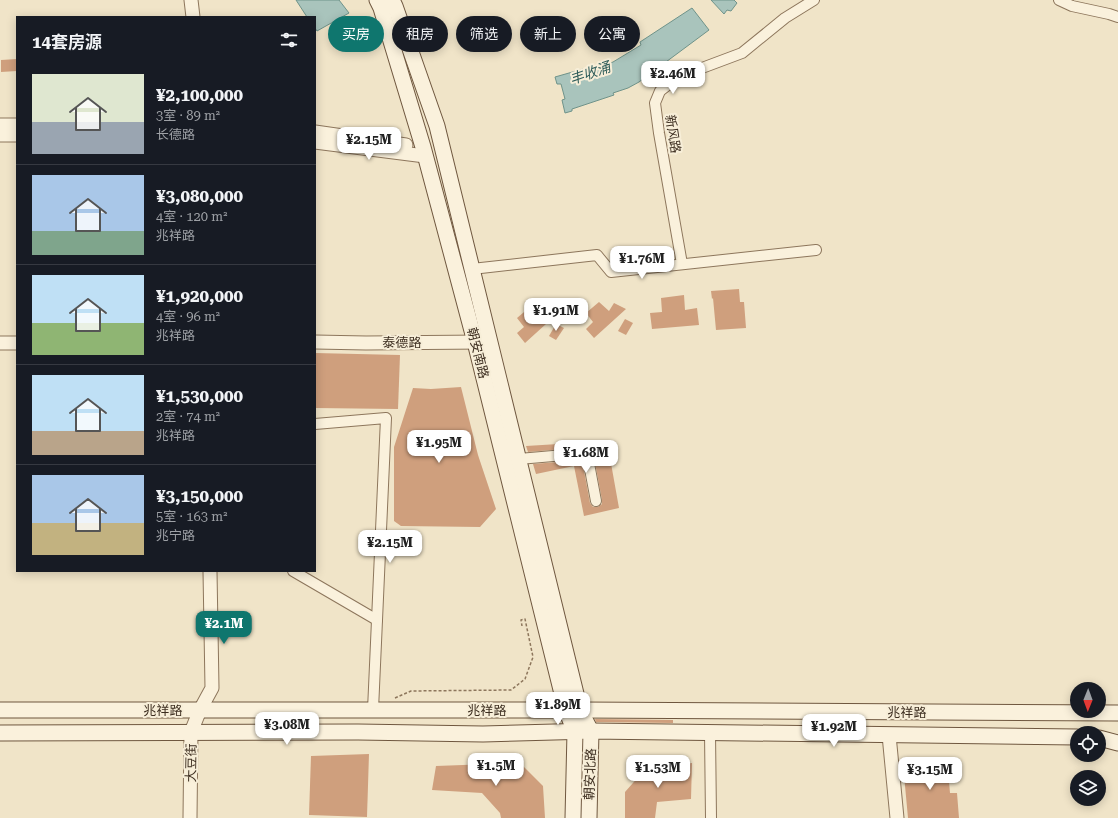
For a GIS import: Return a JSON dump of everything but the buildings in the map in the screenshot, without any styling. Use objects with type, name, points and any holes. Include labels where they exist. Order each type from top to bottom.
[{"type":"main road","name":"朝安南路","points":[[377,0],[381,8],[519,459],[573,710]]},
{"type":"main road","name":"朝安南路","points":[[392,0],[437,126],[472,269],[483,342],[573,710]]},
{"type":"main road","name":"兆祥路","points":[[0,710],[573,710],[1118,713]]},
{"type":"main road","name":"朝安北路","points":[[573,710],[591,731],[588,818]]},
{"type":"main road","name":"朝安北路","points":[[573,710],[575,732],[573,818]]},
{"type":"main road","name":"兆祥路","points":[[0,733],[358,732],[483,734],[591,731],[1070,737]]},
{"type":"main road","points":[[1106,738],[1118,738]]},
{"type":"main road","points":[[1106,740],[1118,743]]},
{"type":"street","points":[[191,0],[193,16]]},
{"type":"street","name":"新风路","points":[[682,264],[655,103],[660,91],[678,77],[742,53],[784,18],[814,0]]},
{"type":"street","points":[[1059,0],[1072,6],[1118,17]]},
{"type":"street","points":[[0,126],[16,125]]},
{"type":"street","points":[[316,132],[424,152]]},
{"type":"street","points":[[0,135],[16,135]]},
{"type":"street","points":[[316,142],[424,152]]},
{"type":"street","points":[[472,269],[597,255],[611,272],[816,250]]},
{"type":"street","points":[[0,337],[16,337]]},
{"type":"street","name":"泰德路","points":[[316,342],[483,342]]},
{"type":"street","points":[[0,343],[16,343]]},
{"type":"street","points":[[316,424],[386,418],[373,710]]},
{"type":"street","points":[[519,459],[587,452],[596,501]]},
{"type":"street","name":"大豆街","points":[[190,818],[191,732],[200,710],[212,688],[210,572]]},
{"type":"street","points":[[295,572],[377,620]]},
{"type":"street","points":[[710,733],[712,818]]},
{"type":"street","points":[[889,735],[897,818]]},
{"type":"path","points":[[391,699],[411,691],[511,690],[525,679],[533,657],[525,619],[521,620],[522,626]]},
{"type":"water","points":[[296,0],[339,0],[349,13],[344,16],[328,16],[328,25],[317,31],[316,16],[306,16]]},
{"type":"water","points":[[711,0],[734,0],[737,3],[731,11],[727,10],[724,14]]},
{"type":"water","name":"丰收涌","points":[[692,8],[709,30],[639,82],[628,88],[613,93],[614,95],[572,109],[572,111],[565,113],[562,100],[565,99],[561,84],[557,84],[555,77],[583,69],[586,73],[613,62],[629,52],[640,52],[640,42]]}]
